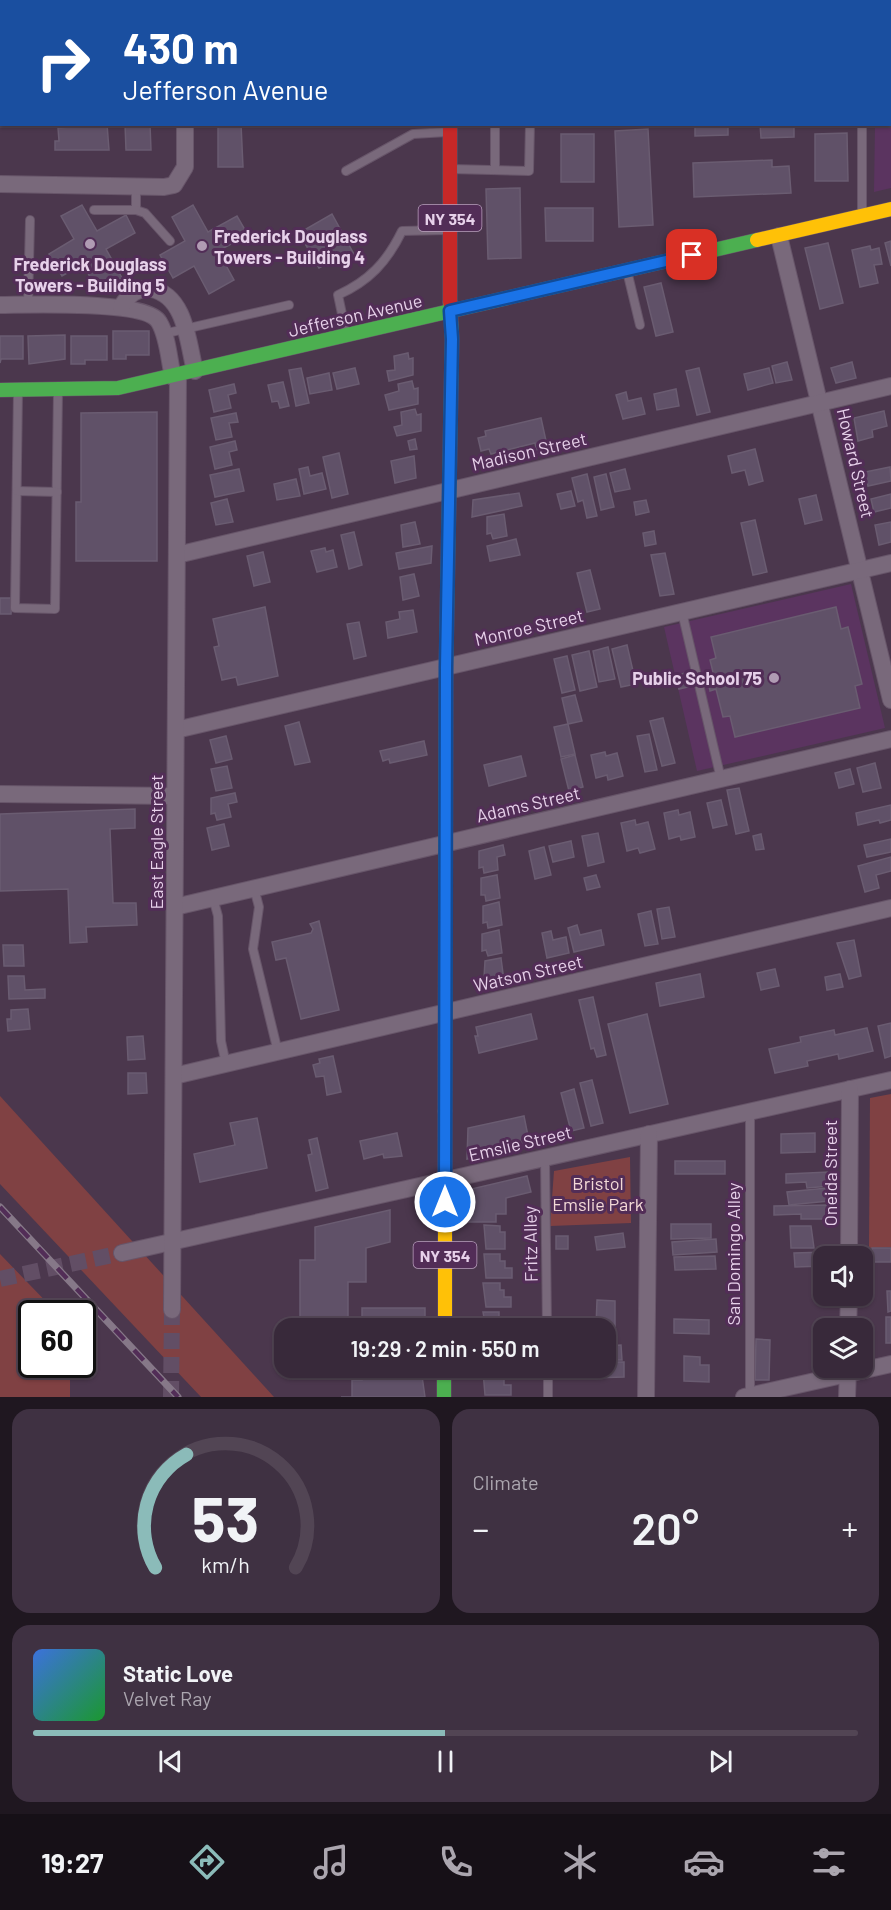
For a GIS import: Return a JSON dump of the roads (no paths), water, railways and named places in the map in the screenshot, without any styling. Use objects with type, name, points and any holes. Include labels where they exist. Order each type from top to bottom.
[{"type":"main road","name":"NY 354","points":[[444,1318],[446,667],[450,490],[450,128]]},
{"type":"main road","name":"Jefferson Avenue","points":[[0,390],[107,390],[891,209]]},
{"type":"main road","points":[[444,1378],[444,1397]]},
{"type":"street","points":[[0,184],[136,187],[174,185],[185,167],[185,126]]},
{"type":"street","name":"Howard Street","points":[[779,236],[822,403],[891,700]]},
{"type":"street","points":[[121,307],[128,296],[135,292],[146,289],[159,291],[178,309],[195,371]]},
{"type":"street","name":"East Eagle Street","points":[[0,305],[121,307],[150,314],[159,322],[175,376],[177,555],[172,1310]]},
{"type":"street","name":"Madison Street","points":[[177,555],[891,386]]},
{"type":"street","name":"Monroe Street","points":[[176,730],[891,563]]},
{"type":"street","name":"Adams Street","points":[[175,907],[891,739]]},
{"type":"street","points":[[0,794],[176,796]]},
{"type":"street","name":"Watson Street","points":[[174,1076],[891,908]]},
{"type":"street","name":"Emslie Street","points":[[122,1253],[891,1080]]},
{"type":"street","name":"Oneida Street","points":[[849,1246],[850,1089]]},
{"type":"street","points":[[646,1397],[649,1134]]},
{"type":"street","points":[[873,1367],[891,1364]]},
{"type":"street","points":[[748,1397],[821,1378]]},
{"type":"street","points":[[847,1397],[848,1378]]},
{"type":"lane","points":[[495,126],[495,170]]},
{"type":"lane","points":[[451,169],[529,171],[530,126]]},
{"type":"lane","points":[[862,126],[862,216]]},
{"type":"lane","points":[[346,171],[412,134],[450,128]]},
{"type":"lane","points":[[136,187],[136,210]]},
{"type":"lane","points":[[94,210],[136,210],[145,213],[170,242]]},
{"type":"lane","points":[[28,305],[30,220]]},
{"type":"lane","points":[[347,336],[338,295],[360,285],[378,270],[392,252],[402,231],[449,230]]},
{"type":"lane","points":[[627,270],[640,325]]},
{"type":"lane","points":[[163,334],[290,305]]},
{"type":"lane","points":[[18,391],[15,608],[55,609],[58,391]]},
{"type":"lane","points":[[17,491],[57,492]]},
{"type":"lane","points":[[682,612],[721,779]]},
{"type":"lane","points":[[254,888],[259,908],[254,949],[278,1052]]},
{"type":"lane","points":[[213,898],[218,916],[221,1041],[226,1064]]},
{"type":"lane","name":"San Domingo Alley","points":[[748,1397],[750,1111]]},
{"type":"lane","name":"Fritz Alley","points":[[545,1158],[547,1318]]},
{"type":"lane","points":[[548,1378],[548,1397]]},
{"type":"tunnel","points":[[0,1279],[122,1253]]},
{"type":"tunnel","points":[[171,1397],[172,1310]]},
{"type":"railway","points":[[0,1207],[178,1397]]},
{"type":"place","name":"Frederick Douglass Towers - Building 5","points":[[90,244]]},
{"type":"place","name":"Frederick Douglass Towers - Building 4","points":[[202,246]]},
{"type":"place","name":"Public School 75","points":[[774,678]]},
{"type":"park label","name":"Bristol Emslie Park","points":[[598,1193]]}]
